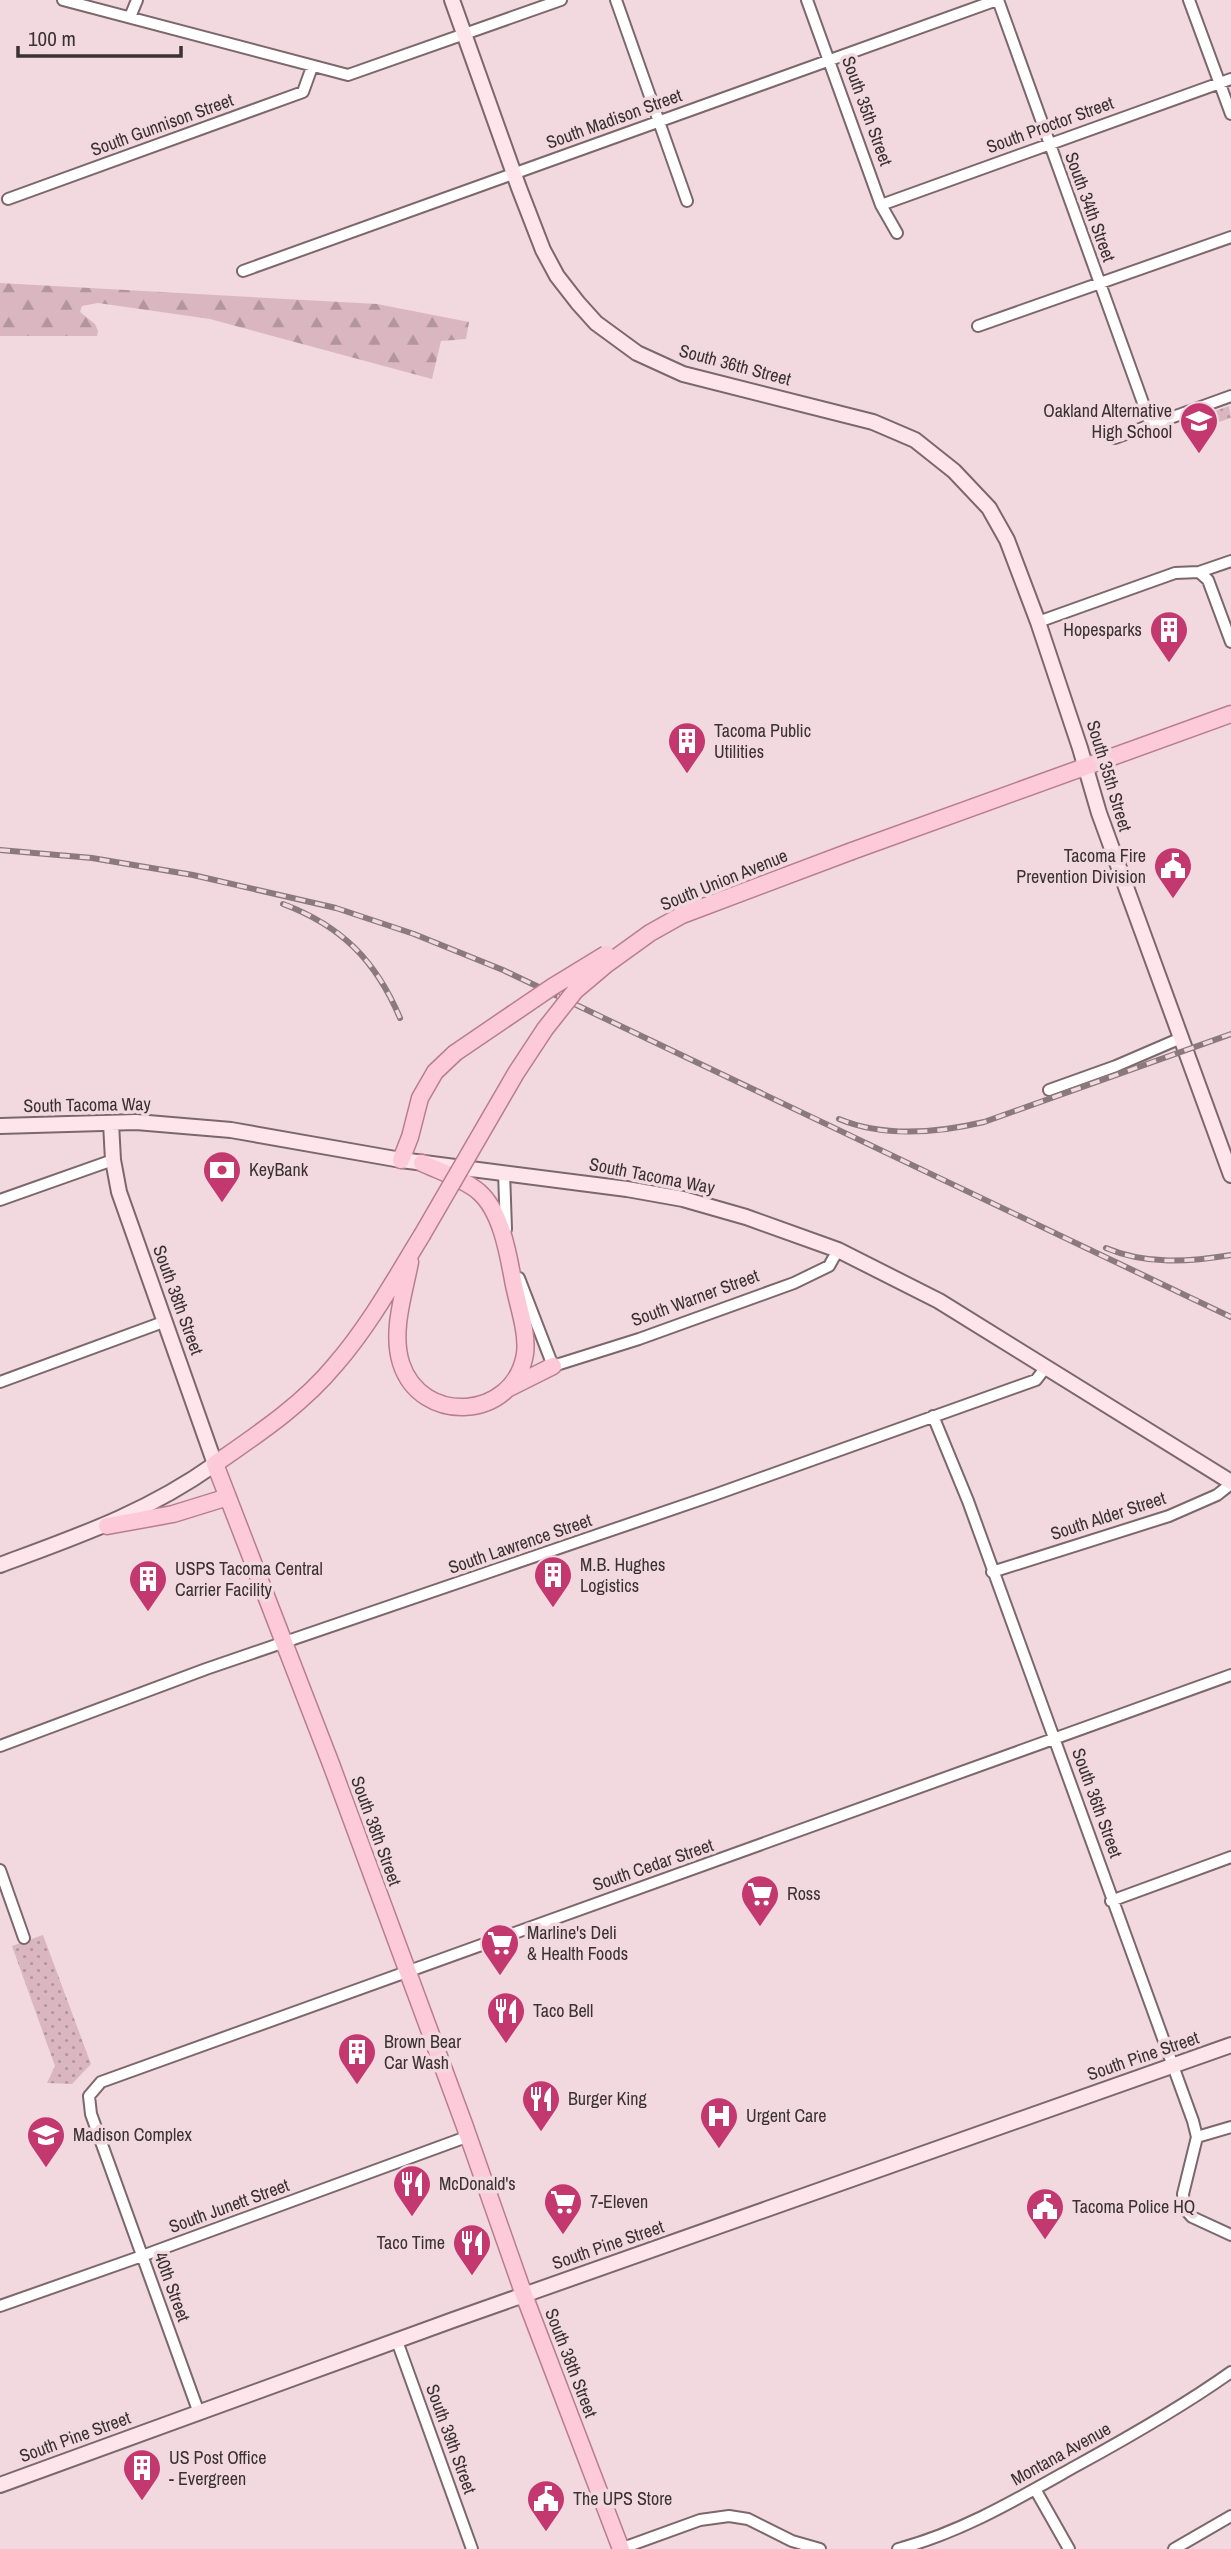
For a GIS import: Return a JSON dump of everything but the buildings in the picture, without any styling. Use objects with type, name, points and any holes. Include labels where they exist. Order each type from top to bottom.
[{"type":"main road","name":"South 36th Street","points":[[452,0],[543,250],[557,276],[590,316],[637,353],[683,374],[846,414],[915,440],[954,471],[989,508]]},
{"type":"main road","name":"South 35th Street","points":[[989,508],[1007,540],[1038,622],[1103,825],[1231,1175]]},
{"type":"main road","name":"South Union Avenue","points":[[215,1464],[275,1422],[335,1366],[365,1326],[411,1253],[516,1073],[545,1029],[575,991],[607,964],[649,933],[714,902],[1231,713]]},
{"type":"main road","points":[[401,1160],[410,1138],[420,1098],[435,1072],[455,1053],[551,987],[649,933]]},
{"type":"main road","name":"South Tacoma Way","points":[[0,1126],[111,1123],[178,1125],[239,1131],[401,1160],[579,1181],[682,1199],[746,1217],[838,1250],[939,1301],[1231,1483]]},
{"type":"main road","name":"South 38th Street","points":[[111,1123],[113,1160],[119,1192],[215,1464],[469,2136],[524,2295],[620,2549]]},
{"type":"main road","points":[[422,1163],[478,1190],[489,1203],[507,1247],[525,1351],[522,1364],[509,1388]]},
{"type":"main road","points":[[411,1253],[398,1344],[402,1365],[414,1386],[432,1400],[454,1408],[469,1407],[485,1403],[553,1366]]},
{"type":"main road","points":[[0,1565],[107,1525],[178,1489],[215,1464]]},
{"type":"main road","points":[[107,1525],[173,1514],[228,1497]]},
{"type":"main road","name":"South Pine Street","points":[[0,2485],[524,2295],[1231,2045]]},
{"type":"street","points":[[63,0],[348,75],[561,0]]},
{"type":"street","points":[[130,16],[137,0]]},
{"type":"street","points":[[616,0],[687,201]]},
{"type":"street","name":"South 35th Street","points":[[807,0],[881,205],[897,233]]},
{"type":"street","name":"South Madison Street","points":[[243,271],[998,0]]},
{"type":"street","name":"South 34th Street","points":[[998,0],[1151,425]]},
{"type":"street","points":[[1189,0],[1226,81],[1231,114]]},
{"type":"street","name":"South Gunnison Street","points":[[8,199],[303,92],[312,67]]},
{"type":"street","name":"South Proctor Street","points":[[881,205],[1226,81]]},
{"type":"street","points":[[978,326],[1231,237]]},
{"type":"street","points":[[1115,438],[1231,396]]},
{"type":"street","points":[[1038,622],[1175,573],[1199,572],[1231,561]]},
{"type":"street","points":[[1199,572],[1208,580],[1231,642]]},
{"type":"street","points":[[1049,1090],[1109,1069],[1181,1038]]},
{"type":"street","points":[[0,1200],[113,1160]]},
{"type":"street","points":[[504,1172],[503,1204],[507,1247],[553,1366]]},
{"type":"street","name":"South Warner Street","points":[[553,1366],[639,1339],[793,1283],[829,1266],[838,1250]]},
{"type":"street","points":[[0,1382],[166,1321]]},
{"type":"street","name":"South Lawrence Street","points":[[0,1746],[206,1669],[776,1474],[1036,1380],[1046,1367]]},
{"type":"street","name":"South 36th Street","points":[[933,1416],[968,1501],[1193,2121],[1196,2137],[1183,2194],[1184,2208],[1192,2217],[1231,2235]]},
{"type":"street","name":"South Alder Street","points":[[992,1572],[1169,1516],[1217,1495],[1231,1483]]},
{"type":"street","name":"South Cedar Street","points":[[91,2093],[100,2082],[120,2074],[887,1801],[1231,1675]]},
{"type":"street","points":[[1111,1901],[1231,1857]]},
{"type":"street","points":[[0,1870],[24,1938]]},
{"type":"street","name":"40th Street","points":[[91,2093],[91,2114],[199,2413]]},
{"type":"street","points":[[1196,2137],[1231,2127]]},
{"type":"street","name":"South Junett Street","points":[[0,2306],[469,2136]]},
{"type":"street","name":"South 39th Street","points":[[397,2341],[472,2549]]},
{"type":"street","name":"Montana Avenue","points":[[898,2549],[949,2533],[1035,2489],[1136,2432],[1231,2372]]},
{"type":"street","points":[[1035,2489],[1069,2549]]},
{"type":"street","points":[[1174,2549],[1231,2516]]},
{"type":"street","points":[[620,2549],[700,2520],[734,2517],[754,2522],[792,2541],[820,2549]]},
{"type":"green space","points":[[0,283],[377,304],[469,322],[466,339],[441,341],[432,379],[210,319],[98,303],[82,306],[80,312],[95,324],[97,336],[0,336]]},
{"type":"green space","points":[[1229,406],[1231,418],[1213,424],[1211,419],[1195,425],[1193,419]]},
{"type":"green space","points":[[43,1935],[91,2064],[72,2084],[47,2083],[55,2066],[12,1946]]},
{"type":"railway","points":[[0,850],[92,858],[193,875],[336,908],[414,934],[503,970],[1231,1317]]},
{"type":"railway","points":[[283,904],[323,923],[355,948],[380,979],[400,1018]]},
{"type":"railway","points":[[839,1119],[874,1129],[911,1132],[984,1122],[1231,1034]]},
{"type":"railway","points":[[1106,1248],[1152,1260],[1231,1255]]},
{"type":"place","name":"Oakland Alternative High School","points":[[1199,455]]},
{"type":"place","name":"Hopesparks","points":[[1169,664]]},
{"type":"place","name":"Tacoma Public Utilities","points":[[687,775]]},
{"type":"place","name":"Tacoma Fire Prevention Division","points":[[1173,900]]},
{"type":"place","name":"KeyBank","points":[[222,1204]]},
{"type":"place","name":"M.B. Hughes Logistics","points":[[553,1609]]},
{"type":"place","name":"USPS Tacoma Central Carrier Facility","points":[[148,1613]]},
{"type":"place","name":"Ross","points":[[760,1928]]},
{"type":"place","name":"Marline's Deli & Health Foods","points":[[500,1977]]},
{"type":"place","name":"Taco Bell","points":[[506,2045]]},
{"type":"place","name":"Brown Bear Car Wash","points":[[357,2086]]},
{"type":"place","name":"Burger King","points":[[541,2133]]},
{"type":"place","name":"Urgent Care","points":[[719,2150]]},
{"type":"place","name":"Madison Complex","points":[[46,2169]]},
{"type":"place","name":"McDonald's","points":[[412,2218]]},
{"type":"place","name":"7-Eleven","points":[[563,2236]]},
{"type":"place","name":"Tacoma Police HQ","points":[[1045,2241]]},
{"type":"place","name":"Taco Time","points":[[472,2277]]},
{"type":"place","name":"US Post Office - Evergreen","points":[[142,2502]]},
{"type":"place","name":"The UPS Store","points":[[546,2533]]}]
